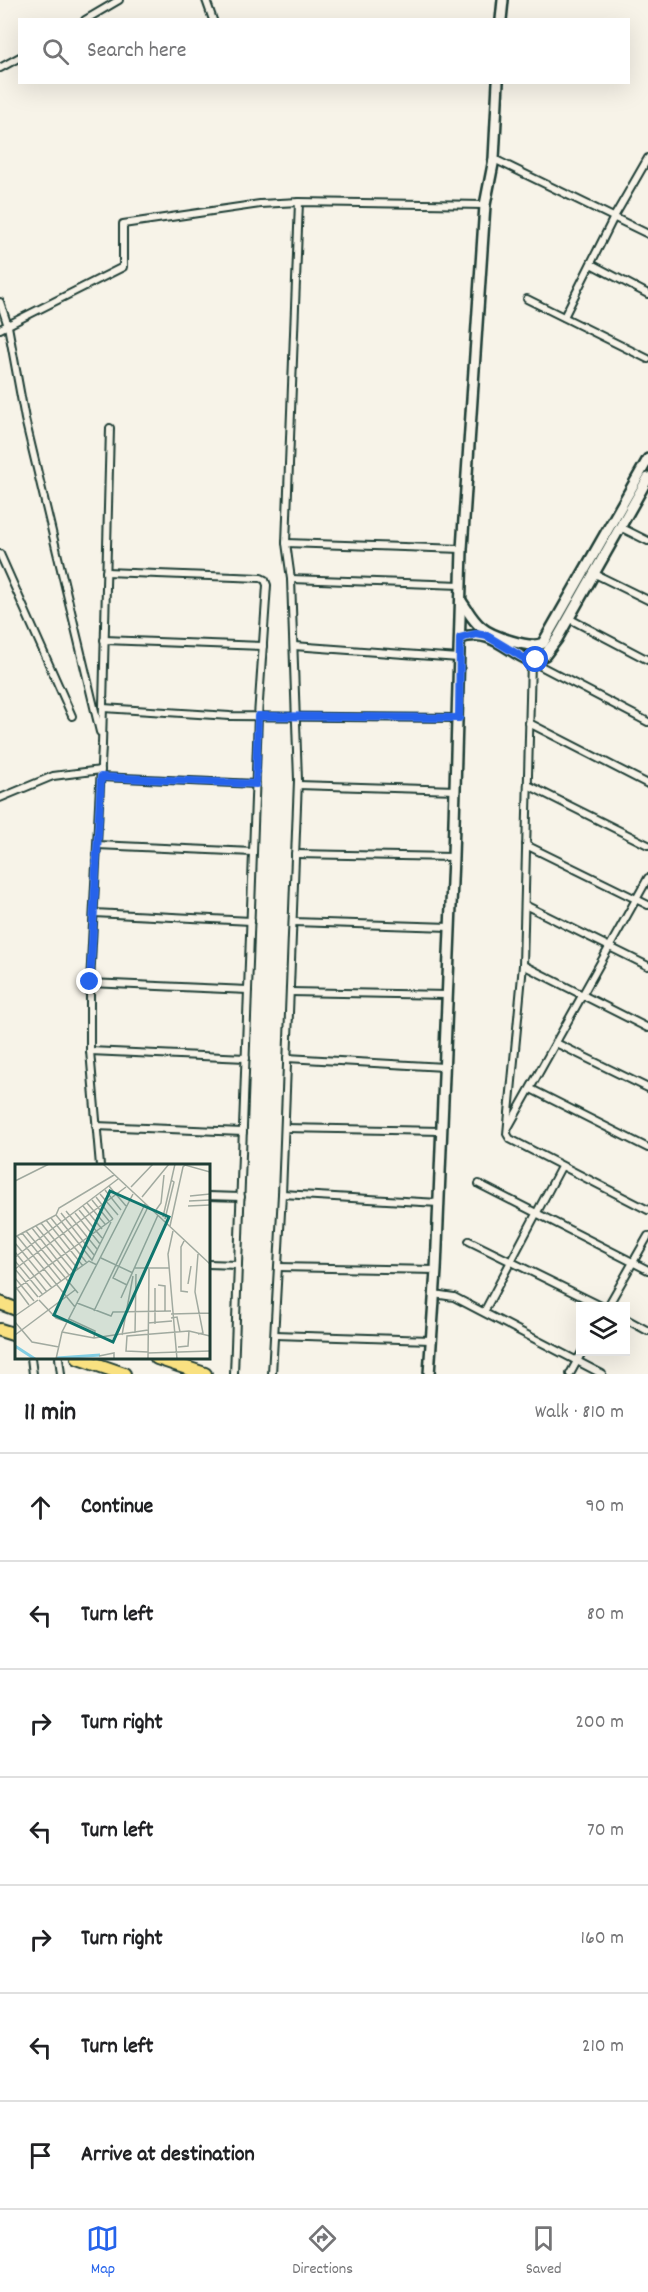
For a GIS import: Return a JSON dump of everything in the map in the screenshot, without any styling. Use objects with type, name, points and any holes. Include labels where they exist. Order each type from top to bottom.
[{"type":"highway","points":[[0,1303],[15,1309]]},
{"type":"highway","points":[[0,1330],[15,1335]]},
{"type":"highway","points":[[81,1359],[124,1374]]},
{"type":"highway","points":[[160,1359],[205,1374]]},
{"type":"street","points":[[88,18],[119,0]]},
{"type":"street","points":[[207,0],[212,18]]},
{"type":"street","points":[[501,18],[503,0]]},
{"type":"street","points":[[0,68],[18,58]]},
{"type":"street","points":[[429,1374],[436,1270],[459,718],[460,585],[485,205],[494,159],[498,84]]},
{"type":"street","points":[[494,159],[648,234]]},
{"type":"street","points":[[564,317],[614,217],[647,162]]},
{"type":"street","points":[[0,329],[123,267],[123,224],[260,204],[299,202],[485,205]]},
{"type":"street","points":[[272,1374],[285,1128],[298,785],[291,579],[286,543],[299,202]]},
{"type":"street","points":[[591,264],[648,294]]},
{"type":"street","points":[[527,299],[648,359]]},
{"type":"street","points":[[0,302],[8,326],[25,419],[93,697],[102,744]]},
{"type":"street","points":[[100,1164],[90,1051],[90,982],[101,774],[110,428]]},
{"type":"street","points":[[461,601],[477,624],[489,633],[528,645],[535,646],[543,643],[648,459]]},
{"type":"street","points":[[531,661],[539,659],[549,650],[648,479]]},
{"type":"street","points":[[620,527],[648,541]]},
{"type":"street","points":[[286,543],[462,549]]},
{"type":"street","points":[[0,554],[72,716]]},
{"type":"street","points":[[106,572],[261,578],[267,585],[258,716],[234,1374]]},
{"type":"street","points":[[593,573],[648,600]]},
{"type":"street","points":[[291,579],[460,585]]},
{"type":"street","points":[[568,618],[648,660]]},
{"type":"street","points":[[460,638],[476,634],[487,636],[648,722]]},
{"type":"street","points":[[104,640],[263,646]]},
{"type":"street","points":[[294,646],[459,658]]},
{"type":"street","points":[[531,661],[523,965],[507,1129],[510,1139],[648,1210]]},
{"type":"street","points":[[103,708],[258,716],[459,718]]},
{"type":"street","points":[[529,723],[648,784]]},
{"type":"street","points":[[0,798],[53,776],[101,774],[256,784]]},
{"type":"street","points":[[298,785],[456,790]]},
{"type":"street","points":[[528,785],[648,845]]},
{"type":"street","points":[[97,845],[254,852]]},
{"type":"street","points":[[526,845],[648,905]]},
{"type":"street","points":[[295,854],[453,857]]},
{"type":"street","points":[[507,1129],[648,878]]},
{"type":"street","points":[[525,905],[648,966]]},
{"type":"street","points":[[94,913],[251,921]]},
{"type":"street","points":[[292,922],[450,927]]},
{"type":"street","points":[[523,965],[648,1028]]},
{"type":"street","points":[[90,982],[248,990]]},
{"type":"street","points":[[290,992],[447,994]]},
{"type":"street","points":[[556,1043],[648,1088]]},
{"type":"street","points":[[90,1051],[246,1058]]},
{"type":"street","points":[[287,1058],[444,1067]]},
{"type":"street","points":[[531,1089],[648,1148]]},
{"type":"street","points":[[96,1126],[243,1132]]},
{"type":"street","points":[[285,1128],[442,1131]]},
{"type":"street","points":[[484,1312],[561,1167]]},
{"type":"street","points":[[479,1184],[648,1270]]},
{"type":"street","points":[[282,1194],[439,1203]]},
{"type":"street","points":[[210,1196],[241,1197]]},
{"type":"street","points":[[610,1302],[648,1236]]},
{"type":"street","points":[[469,1241],[593,1302]]},
{"type":"street","points":[[210,1264],[238,1265]]},
{"type":"street","points":[[278,1267],[436,1270]]},
{"type":"street","points":[[434,1294],[454,1297],[602,1374]]},
{"type":"street","points":[[630,1321],[648,1331]]},
{"type":"street","points":[[275,1335],[431,1340]]},
{"type":"street","points":[[570,1374],[580,1356]]},
{"type":"street","points":[[31,1359],[33,1374]]},
{"type":"street","points":[[59,1359],[61,1374]]},
{"type":"route","points":[[90,982],[101,777],[256,784],[258,716],[459,718],[460,638],[476,634],[487,636],[527,660],[536,660]]}]
